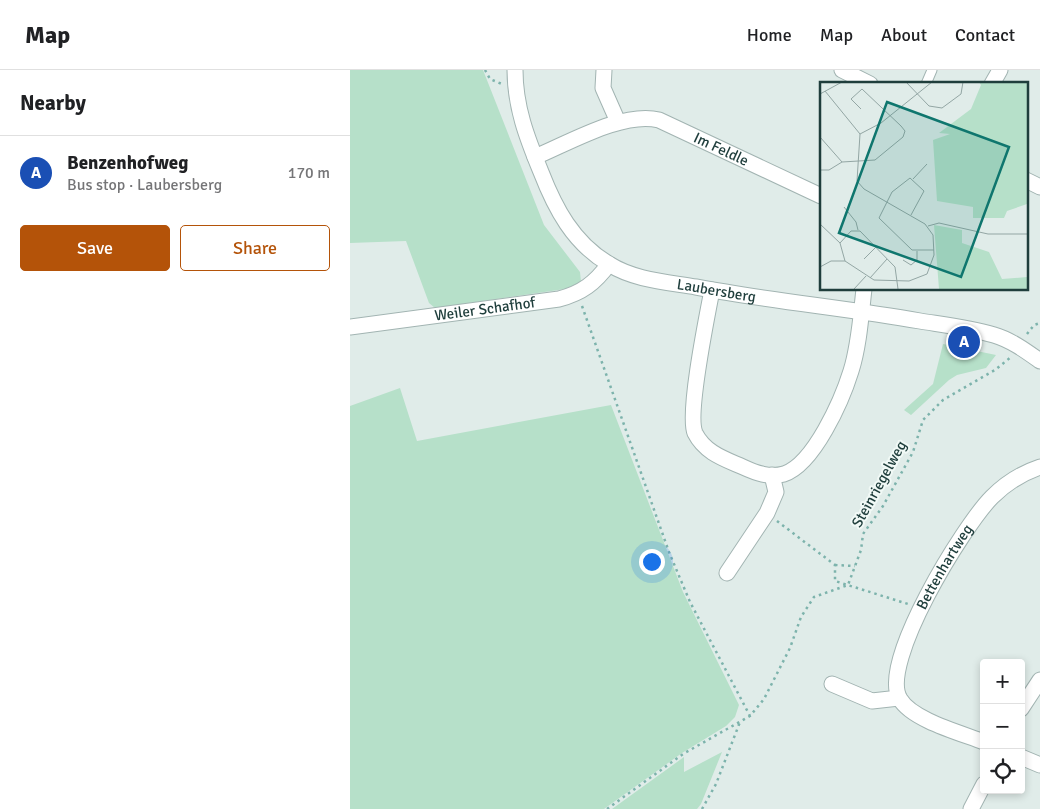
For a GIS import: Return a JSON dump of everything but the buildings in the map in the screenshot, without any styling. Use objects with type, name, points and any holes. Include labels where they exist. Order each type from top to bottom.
[{"type":"street","name":"Laubersberg","points":[[515,70],[515,89],[519,111],[535,157],[556,207],[570,230],[588,249],[609,264],[649,279],[861,311],[996,335],[1020,347],[1040,361]]},
{"type":"street","points":[[604,70],[603,88],[618,122]]},
{"type":"street","points":[[842,70],[866,82]]},
{"type":"street","points":[[993,82],[1000,70]]},
{"type":"street","name":"Im Feldle","points":[[535,157],[634,117],[659,120],[820,196]]},
{"type":"street","points":[[1028,181],[1040,187]]},
{"type":"street","name":"Weiler Schafhof","points":[[350,327],[559,299],[578,294],[599,277],[609,264]]},
{"type":"street","points":[[712,290],[693,404],[695,432],[709,452],[760,475],[784,474],[804,460],[822,438],[851,371],[864,290]]},
{"type":"street","name":"Bettenhartweg","points":[[899,698],[895,686],[898,666],[921,608],[940,568],[992,497],[1022,472],[1040,467]]},
{"type":"street","points":[[727,573],[767,514],[776,492],[772,475]]},
{"type":"street","points":[[1024,704],[1040,680]]},
{"type":"street","points":[[832,684],[872,702],[899,698],[906,708],[924,718],[980,740]]},
{"type":"street","points":[[1025,759],[1040,765]]},
{"type":"street","points":[[971,809],[980,792]]},
{"type":"lane","points":[[927,82],[932,70]]},
{"type":"path","points":[[485,70],[490,79],[515,89]]},
{"type":"path","points":[[578,294],[669,552],[690,602],[750,716]]},
{"type":"path","name":"Steinriegelweg","points":[[848,585],[863,534],[883,506],[913,452],[923,420],[943,400],[995,370],[1020,347],[1028,332],[1034,325],[1040,322]]},
{"type":"path","points":[[767,514],[835,565],[855,566]]},
{"type":"path","points":[[835,565],[835,581],[921,608]]},
{"type":"path","points":[[607,809],[683,754],[750,716],[764,699],[790,648],[801,617],[814,597],[848,585]]},
{"type":"path","points":[[702,809],[716,784],[741,721]]},
{"type":"green space","points":[[350,70],[483,70],[544,225],[580,272],[581,282],[565,289],[435,308],[429,303],[406,241],[350,243]]},
{"type":"green space","points":[[943,344],[996,355],[986,368],[957,375],[949,380],[911,415],[904,410],[933,384]]},
{"type":"green space","points":[[400,388],[417,441],[611,405],[683,592],[739,705],[735,717],[726,726],[682,753],[604,809],[350,809],[350,406]]},
{"type":"green space","points":[[722,752],[701,804],[697,809],[612,809],[684,757],[684,772]]},
{"type":"place","name":"Benzenhofweg","points":[[964,342]]}]
